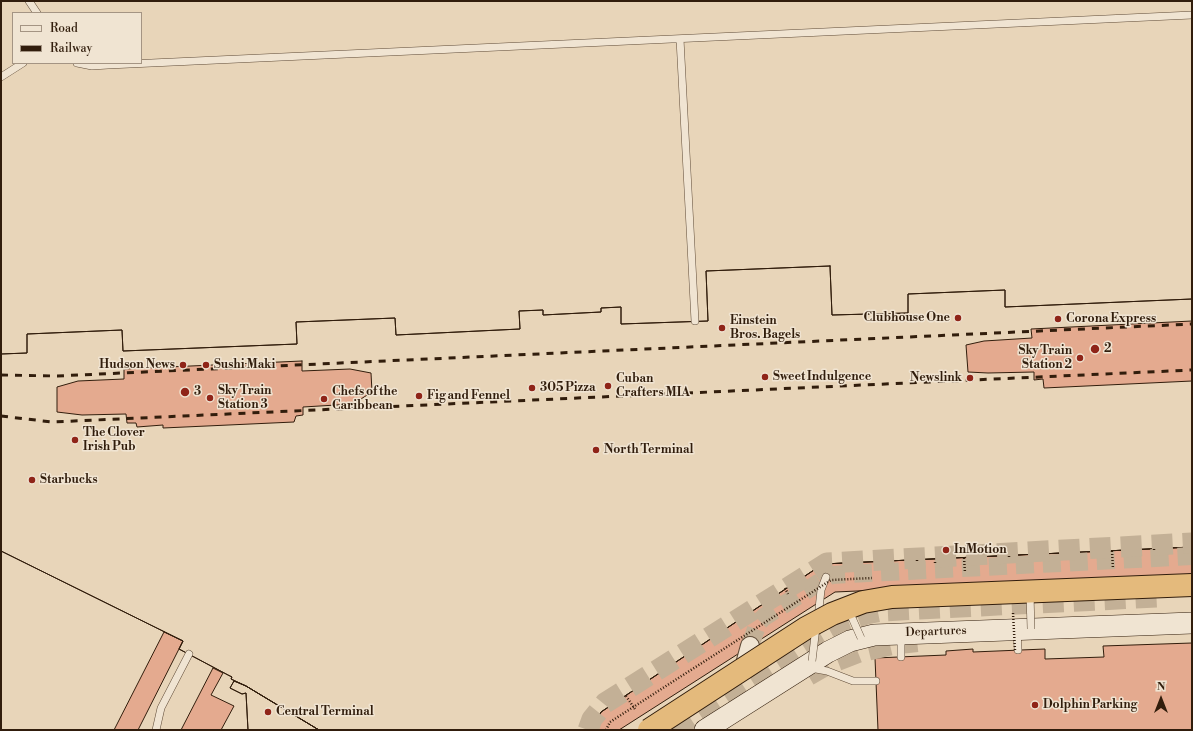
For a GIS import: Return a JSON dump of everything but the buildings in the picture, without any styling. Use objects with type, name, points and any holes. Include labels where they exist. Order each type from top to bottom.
[{"type":"main road","points":[[649,730],[817,621],[848,607],[870,601],[892,597],[1192,585]]},
{"type":"main road","name":"Departures","points":[[705,730],[814,665],[839,646],[861,638],[901,633],[1192,623]]},
{"type":"street","points":[[744,668],[750,646]]},
{"type":"lane","points":[[29,1],[36,12]]},
{"type":"lane","points":[[142,63],[1192,15]]},
{"type":"lane","points":[[680,39],[695,321]]},
{"type":"lane","points":[[1,77],[21,64]]},
{"type":"lane","points":[[82,64],[92,66],[130,64]]},
{"type":"lane","points":[[826,577],[821,590],[814,665],[858,682],[876,681]]},
{"type":"lane","points":[[1018,650],[1024,629],[1030,592]]},
{"type":"lane","points":[[848,607],[861,638]]},
{"type":"lane","points":[[901,633],[901,657]]},
{"type":"lane","points":[[156,730],[161,708],[189,654]]},
{"type":"path","points":[[784,588],[788,594]]},
{"type":"path","points":[[626,696],[635,709]]},
{"type":"tunnel","points":[[588,730],[592,719],[605,703],[827,563],[1192,543]]},
{"type":"tunnel","points":[[750,646],[758,623],[764,617],[831,575],[1192,556]]},
{"type":"tunnel","points":[[673,730],[813,638],[838,624],[866,614],[881,611],[1157,597]]},
{"type":"tunnel","points":[[808,675],[827,664],[858,652],[892,644],[917,641]]},
{"type":"railway","points":[[1,375],[57,376],[1192,324]]},
{"type":"railway","points":[[1,416],[52,422],[1192,370]]},
{"type":"place","name":"Clubhouse One","points":[[958,318]]},
{"type":"place","name":"Corona Express","points":[[1058,319]]},
{"type":"place","name":"Einstein Bros. Bagels","points":[[722,328]]},
{"type":"place","name":"2","points":[[1095,349]]},
{"type":"place","name":"Sky Train Station 2","points":[[1080,358]]},
{"type":"place","name":"Hudson News","points":[[183,365]]},
{"type":"place","name":"Sushi Maki","points":[[206,365]]},
{"type":"place","name":"Sweet Indulgence","points":[[765,377]]},
{"type":"place","name":"Newslink","points":[[970,378]]},
{"type":"place","name":"Cuban Crafters MIA","points":[[608,386]]},
{"type":"place","name":"305 Pizza","points":[[532,388]]},
{"type":"place","name":"3","points":[[185,392]]},
{"type":"place","name":"Fig and Fennel","points":[[419,396]]},
{"type":"place","name":"Sky Train Station 3","points":[[210,398]]},
{"type":"place","name":"Chefs of the Caribbean","points":[[324,399]]},
{"type":"place","name":"The Clover Irish Pub","points":[[75,440]]},
{"type":"place","name":"North Terminal","points":[[596,450]]},
{"type":"place","name":"Starbucks","points":[[32,480]]},
{"type":"place","name":"InMotion","points":[[946,550]]},
{"type":"place","name":"Dolphin Parking","points":[[1035,705]]},
{"type":"place","name":"Central Terminal","points":[[268,712]]}]
